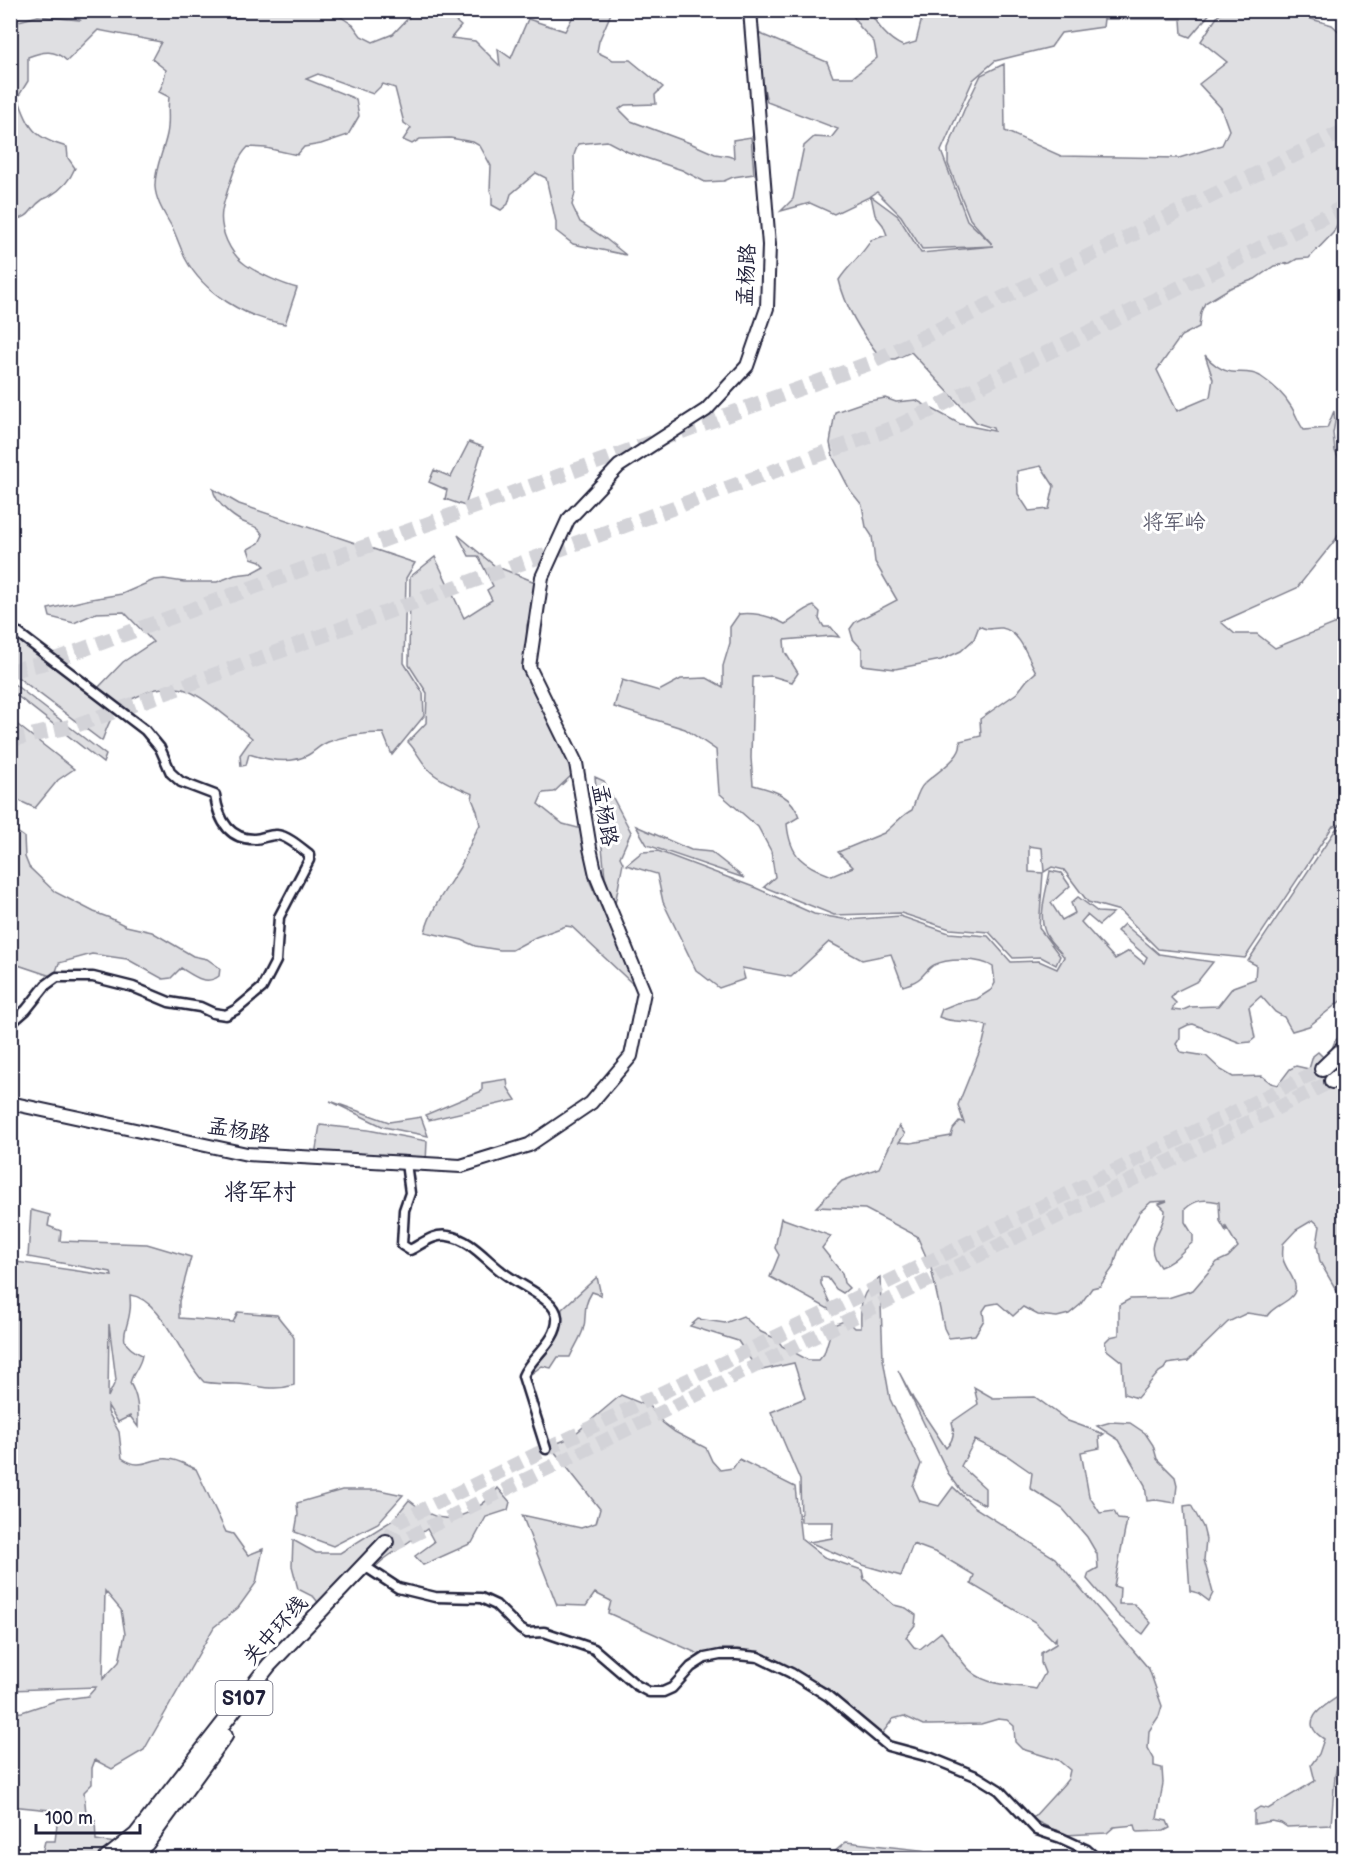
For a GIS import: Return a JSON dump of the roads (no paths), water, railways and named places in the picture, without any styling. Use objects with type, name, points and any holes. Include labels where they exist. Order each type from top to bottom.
[{"type":"highway","points":[[1322,1069],[1344,1048]]},
{"type":"highway","points":[[1332,1081],[1344,1071]]},
{"type":"highway","name":"关中环线","points":[[107,1858],[136,1835],[269,1665],[389,1544],[369,1569],[274,1669],[147,1843],[129,1858]]},
{"type":"main road","name":"孟杨路","points":[[10,1103],[247,1154],[461,1166],[529,1145],[591,1103],[631,1056],[644,992],[596,875],[576,763],[529,667],[542,577],[568,520],[620,466],[706,410],[747,366],[767,308],[769,245],[750,10]]},
{"type":"street","points":[[10,627],[145,730],[160,748],[171,773],[181,782],[215,795],[217,811],[225,826],[238,835],[253,839],[278,835],[309,854],[309,860],[279,917],[276,960],[262,988],[237,1009],[226,1015],[213,1013],[200,1007],[170,1002],[133,987],[93,977],[57,977],[46,985],[26,1010],[10,1024]]},
{"type":"street","points":[[405,1163],[410,1193],[404,1210],[402,1245],[410,1250],[436,1236],[447,1235],[460,1239],[502,1272],[547,1301],[555,1310],[557,1320],[554,1333],[543,1350],[527,1367],[523,1376],[546,1449]]},
{"type":"street","points":[[369,1569],[398,1588],[435,1597],[482,1598],[496,1605],[520,1629],[527,1632],[544,1632],[594,1649],[636,1685],[649,1692],[663,1692],[672,1688],[691,1667],[705,1658],[720,1655],[758,1657],[791,1673],[828,1696],[888,1746],[929,1757],[978,1777],[999,1790],[1037,1830],[1087,1850],[1096,1858]]},
{"type":"tunnel","points":[[10,671],[48,662],[870,363],[1344,131]]},
{"type":"tunnel","points":[[10,740],[77,725],[898,426],[1344,207]]},
{"type":"tunnel","points":[[386,1542],[398,1522],[1322,1069]]},
{"type":"tunnel","points":[[391,1546],[1332,1081]]},
{"type":"district","name":"将军村","points":[[260,1192]]},
{"type":"park label","name":"将军岭","points":[[1174,522]]}]
